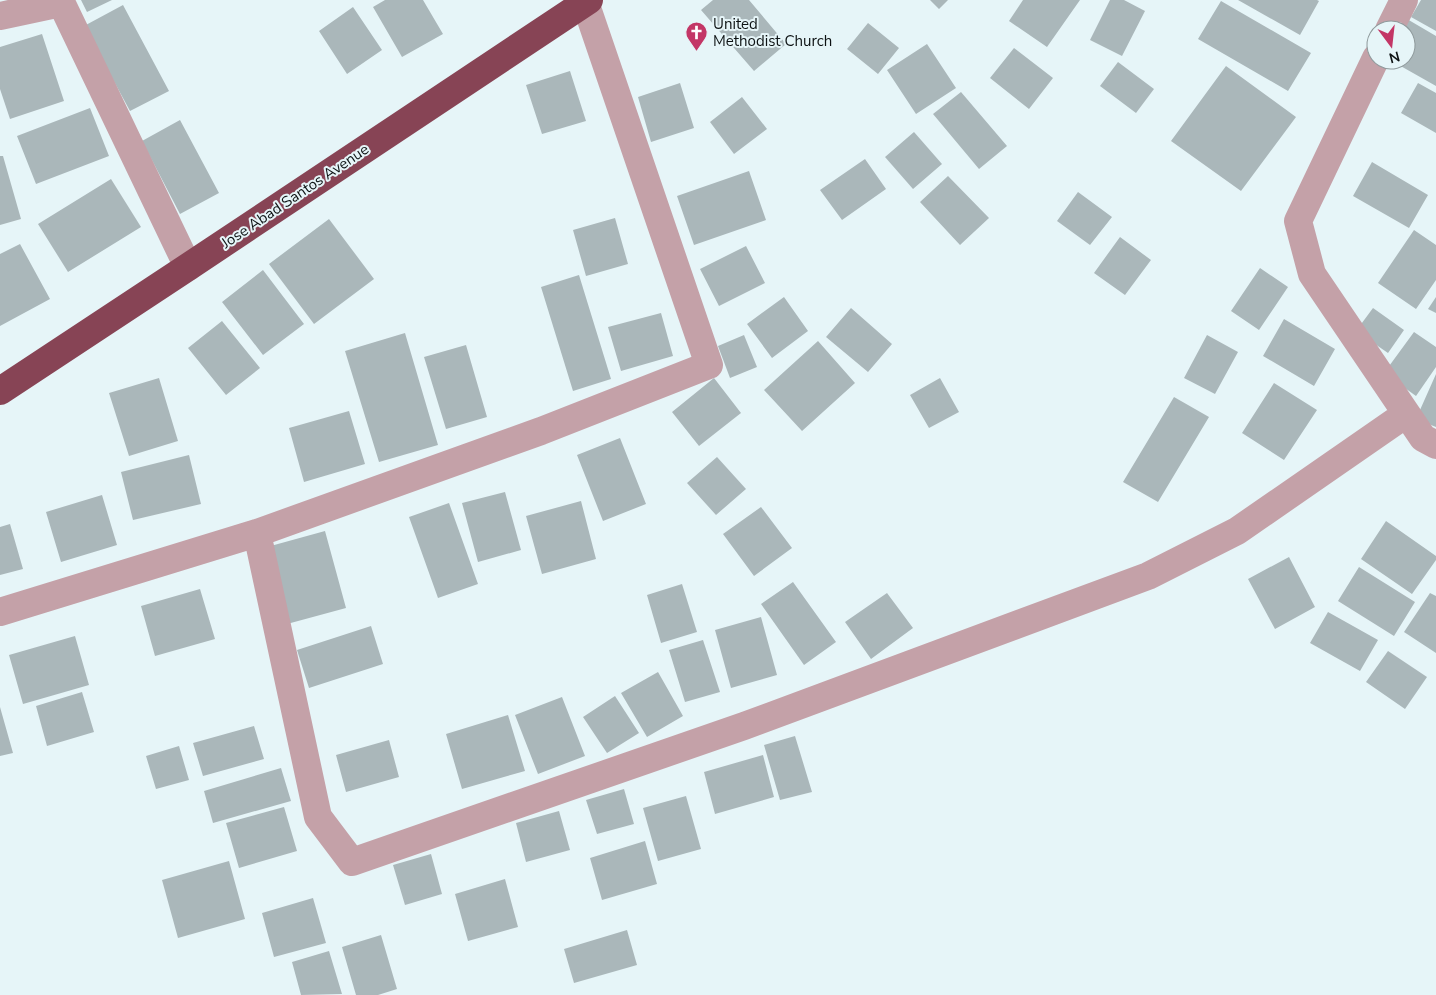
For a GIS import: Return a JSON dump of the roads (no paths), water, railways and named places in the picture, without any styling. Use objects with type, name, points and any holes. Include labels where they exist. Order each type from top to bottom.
[{"type":"highway","name":"Jose Abad Santos Avenue","points":[[0,390],[587,1]]},
{"type":"street","points":[[1394,20],[1404,0]]},
{"type":"street","points":[[0,16],[61,1],[188,267]]},
{"type":"street","points":[[0,612],[257,533],[541,431],[709,365],[587,1]]},
{"type":"street","points":[[1370,70],[1298,221],[1312,274],[1422,438],[1436,445]]},
{"type":"street","points":[[257,533],[318,817],[352,862],[744,726],[1148,576],[1237,531],[1406,414]]},
{"type":"place","name":"United Methodist Church","points":[[697,52]]}]
